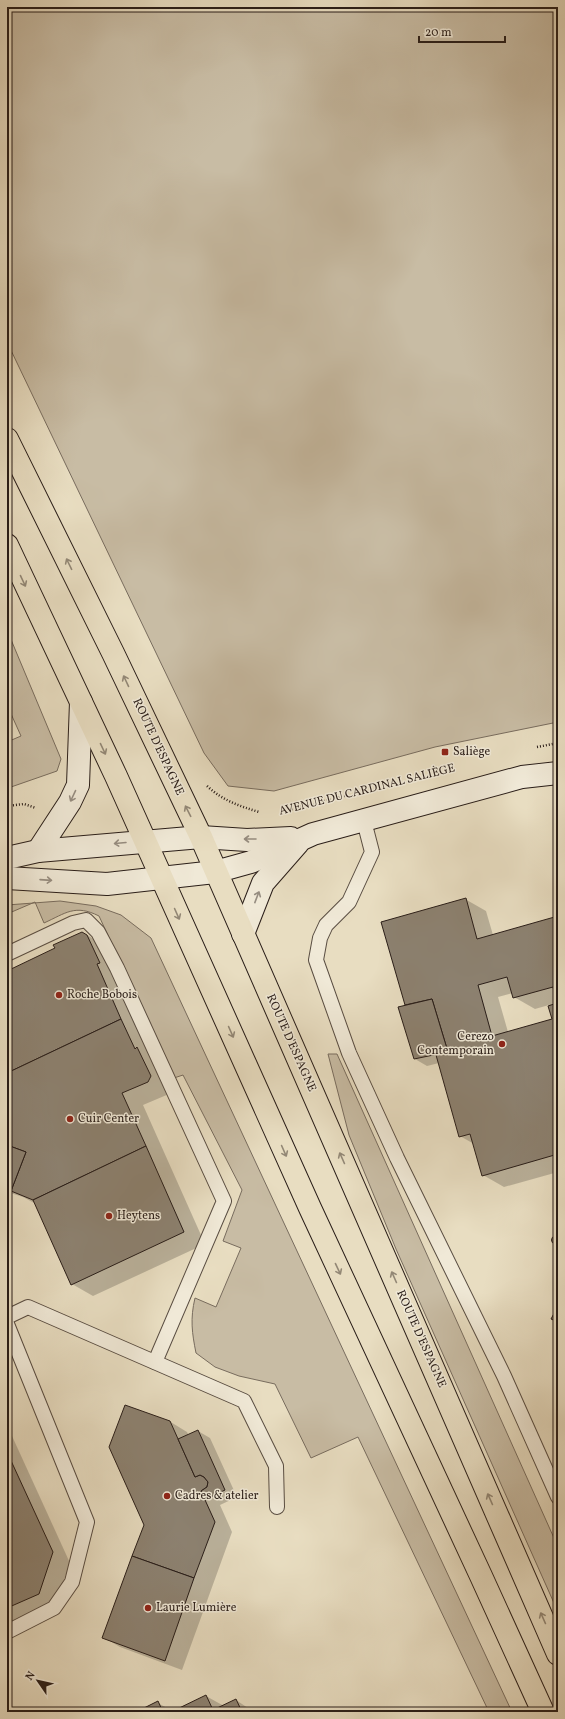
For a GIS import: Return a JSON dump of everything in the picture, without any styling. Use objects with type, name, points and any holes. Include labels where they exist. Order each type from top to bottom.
[{"type":"main road","name":"ROUTE D'ESPAGNE","points":[[7,439],[113,653],[201,837],[558,1654]]},
{"type":"main road","points":[[7,545],[82,702],[310,1208],[543,1712]]},
{"type":"main road","points":[[38,851],[70,802],[78,785],[82,702]]},
{"type":"main road","points":[[7,878],[107,884],[215,872],[250,862],[302,838],[522,777],[558,773]]},
{"type":"main road","points":[[7,858],[38,851],[201,837],[247,840],[302,838]]},
{"type":"main road","points":[[243,934],[263,883],[302,838]]},
{"type":"lane","points":[[364,821],[372,852],[349,902],[326,925],[320,938],[316,960],[349,1053],[397,1158],[504,1376],[558,1497]]},
{"type":"lane","points":[[7,954],[72,923],[86,920],[98,932],[117,968],[224,1201],[155,1362]]},
{"type":"lane","points":[[7,1317],[28,1307],[244,1401],[276,1466],[277,1507]]},
{"type":"lane","points":[[7,1324],[87,1522],[72,1582],[54,1608],[7,1632]]},
{"type":"path","points":[[535,748],[558,743]]},
{"type":"path","name":"AVENUE DU CARDINAL SALIÈGE","points":[[175,785],[195,776],[216,794],[235,805],[262,813]]},
{"type":"path","name":"AVENUE DU CARDINAL SALIÈGE","points":[[284,812],[351,794]]},
{"type":"path","points":[[7,806],[24,804],[60,818]]},
{"type":"shaded area","points":[[7,7],[558,7],[558,722],[435,747],[274,791],[228,786],[204,753],[7,342]]},
{"type":"shaded area","points":[[7,630],[61,759],[57,771],[11,787],[7,786],[7,742],[21,736],[7,705]]},
{"type":"shaded area","points":[[60,901],[96,906],[121,915],[151,938],[512,1712],[489,1712],[358,1437],[311,1458],[275,1384],[239,1376],[215,1367],[196,1353],[192,1326],[192,1313],[195,1298],[216,1307],[241,1248],[223,1241],[242,1190],[183,1075],[174,1078],[99,916],[91,912],[77,910],[65,913],[44,923],[35,903]]},
{"type":"shaded area","points":[[32,903],[7,914],[7,905]]},
{"type":"shaded area","points":[[328,1054],[337,1054],[558,1547],[558,1612],[396,1249],[349,1135]]},
{"type":"building","name":"Cerezo Contemporain","points":[[466,898],[477,939],[558,916],[558,1154],[482,1176],[470,1134],[459,1137],[436,1055],[448,1052],[432,999],[405,1005],[381,922]],"holes":[[[507,977],[513,998],[553,987],[557,1003],[548,1006],[552,1019],[492,1036],[478,985]]]},
{"type":"building","name":"Roche Bobois","points":[[82,932],[87,935],[100,963],[97,964],[121,1019],[7,1073],[7,971],[55,948],[53,945]]},
{"type":"building","points":[[432,999],[448,1052],[414,1059],[398,1007]]},
{"type":"building","name":"Cuir Center","points":[[121,1019],[135,1049],[137,1047],[151,1076],[148,1082],[122,1093],[146,1146],[33,1200],[11,1191],[26,1152],[7,1145],[7,1073]]},
{"type":"building","points":[[7,1145],[26,1152],[11,1191],[7,1190]]},
{"type":"building","name":"Heytens","points":[[146,1146],[184,1232],[71,1285],[33,1200]]},
{"type":"building","points":[[555,1236],[558,1237],[558,1243],[555,1244],[552,1243],[551,1240],[552,1237]]},
{"type":"building","points":[[558,1306],[558,1322],[551,1319]]},
{"type":"building","name":"Cadres & atelier","points":[[125,1405],[170,1421],[195,1477],[200,1475],[208,1482],[207,1487],[201,1491],[215,1522],[194,1578],[132,1556],[144,1525],[109,1447]]},
{"type":"building","points":[[198,1430],[225,1490],[205,1500],[201,1491],[207,1487],[208,1482],[200,1475],[195,1477],[178,1439]]},
{"type":"building","points":[[7,1452],[53,1552],[39,1594],[7,1608]]},
{"type":"building","name":"Laurie Lumière","points":[[132,1556],[194,1578],[165,1661],[102,1638]]},
{"type":"building","points":[[206,1695],[213,1710],[236,1699],[242,1712],[171,1712]]},
{"type":"building","points":[[158,1701],[163,1712],[136,1712]]},
{"type":"place","name":"Saliège","points":[[445,752]]},
{"type":"place","name":"Roche Bobois","points":[[59,995]]},
{"type":"place","name":"Cerezo Contemporain","points":[[502,1044]]},
{"type":"place","name":"Cuir Center","points":[[70,1119]]},
{"type":"place","name":"Heytens","points":[[109,1216]]},
{"type":"place","name":"Cadres & atelier","points":[[167,1496]]},
{"type":"place","name":"Laurie Lumière","points":[[148,1608]]}]
